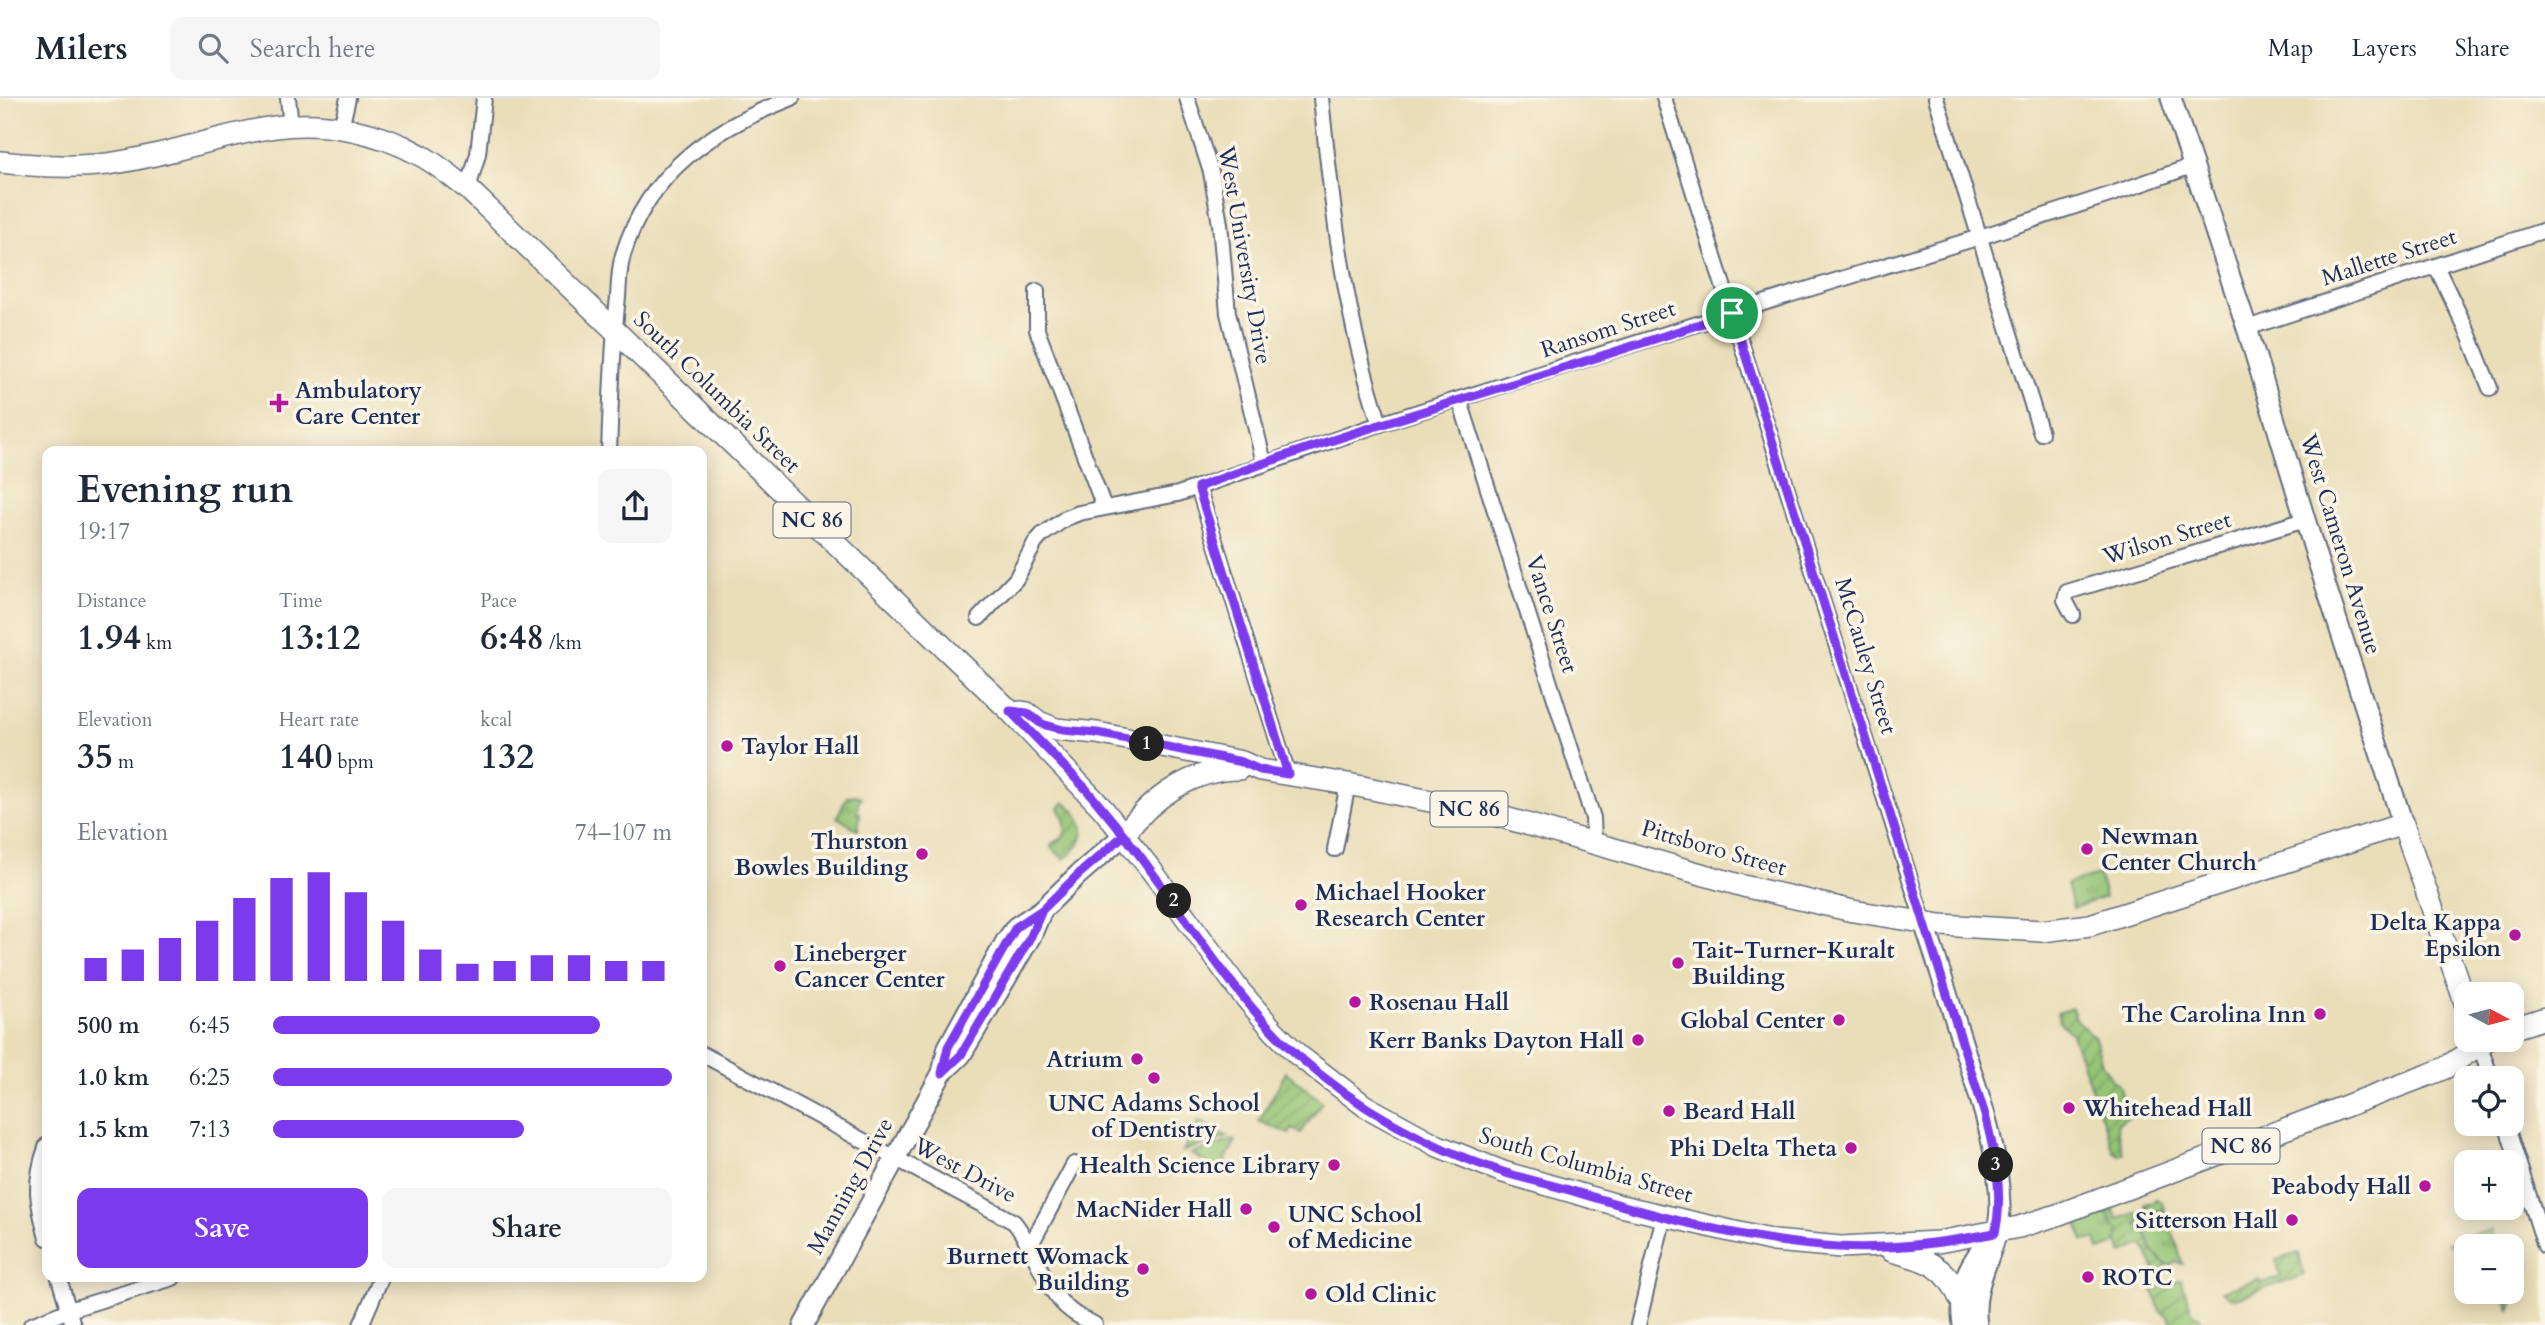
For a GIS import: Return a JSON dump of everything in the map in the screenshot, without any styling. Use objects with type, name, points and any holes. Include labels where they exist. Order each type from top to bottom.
[{"type":"main road","name":"South Columbia Street","points":[[1,166],[107,164],[275,127],[291,126],[341,128],[373,135],[421,155],[468,189],[1010,711],[1086,789],[1124,835],[1247,1000],[1298,1055],[1346,1093],[1410,1132],[1484,1165],[1664,1216],[1773,1241],[1841,1247],[1938,1242],[1995,1233],[2057,1215],[2383,1093],[2445,1068],[2467,1052]]},
{"type":"main road","name":"Pittsboro Street","points":[[1010,711],[1027,713],[1055,729],[1097,733],[1242,762],[1260,770],[1348,784],[1488,813],[1762,891],[1924,923],[2042,931],[2090,925],[2403,824]]},
{"type":"main road","name":"Manning Drive","points":[[1124,835],[1136,818],[1192,778],[1224,769],[1260,770]]},
{"type":"main road","name":"West Cameron Avenue","points":[[2403,824],[2458,982]]},
{"type":"main road","points":[[2524,1025],[2545,1018]]},
{"type":"main road","points":[[1873,1247],[1924,1259],[1937,1266],[1951,1280],[1960,1299]]},
{"type":"street","points":[[288,98],[291,126]]},
{"type":"street","points":[[341,128],[348,98]]},
{"type":"street","points":[[468,189],[478,154],[484,98]]},
{"type":"street","points":[[609,446],[614,329],[622,257],[641,208],[678,163],[715,135],[753,113],[792,98]]},
{"type":"street","name":"West University Drive","points":[[1187,98],[1211,172],[1220,224],[1228,313],[1264,463]]},
{"type":"street","points":[[1321,98],[1343,275],[1364,376],[1380,424]]},
{"type":"street","name":"McCauley Street","points":[[1664,98],[1992,1144],[2000,1206],[1992,1253],[1976,1292],[1977,1325]]},
{"type":"street","points":[[1936,98],[2041,433]]},
{"type":"street","name":"West Cameron Avenue","points":[[2171,98],[2247,328],[2305,520],[2403,824]]},
{"type":"street","name":"Ransom Street","points":[[979,618],[1016,579],[1035,543],[1066,518],[1104,507],[1140,503],[1198,487],[1380,424],[1980,237],[2192,166]]},
{"type":"street","name":"Mallette Street","points":[[2247,328],[2545,230]]},
{"type":"street","points":[[2436,266],[2469,335],[2490,388]]},
{"type":"street","points":[[1037,291],[1037,330],[1104,507]]},
{"type":"street","name":"Vance Street","points":[[1460,401],[1593,818],[1594,842]]},
{"type":"street","points":[[1198,487],[1288,774]]},
{"type":"street","name":"Wilson Street","points":[[2073,615],[2065,600],[2067,592],[2305,520]]},
{"type":"street","points":[[1335,849],[1348,784]]},
{"type":"street","name":"Manning Drive","points":[[804,1325],[942,1073],[948,1047],[1000,951],[1016,927],[1042,910],[1124,835]]},
{"type":"street","name":"West Drive","points":[[707,1057],[1014,1222],[1042,1272],[1069,1310],[1095,1325]]},
{"type":"street","points":[[2509,1136],[2545,1246]]},
{"type":"street","points":[[42,1163],[37,1182],[42,1224]]},
{"type":"street","points":[[1029,1248],[1074,1164]]},
{"type":"street","points":[[1638,1325],[1664,1216]]},
{"type":"street","points":[[1963,1325],[1960,1299],[1965,1277],[1976,1254],[1995,1233]]},
{"type":"street","points":[[60,1282],[73,1325]]},
{"type":"street","points":[[31,1325],[69,1310],[160,1282]]},
{"type":"street","points":[[362,1325],[379,1282]]},
{"type":"green space","points":[[847,797],[861,797],[857,814],[860,813],[858,830],[837,817]]},
{"type":"green space","points":[[1064,802],[1078,816],[1083,830],[1078,845],[1064,859],[1051,847],[1052,843],[1065,834],[1064,819],[1059,808]]},
{"type":"green space","points":[[2099,875],[2105,897],[2073,908],[2067,884]]},
{"type":"green space","points":[[2072,1008],[2077,1021],[2095,1038],[2102,1064],[2112,1080],[2119,1085],[2129,1117],[2118,1123],[2123,1153],[2119,1155],[2114,1152],[2072,1034],[2060,1022],[2057,1013]]},
{"type":"green space","points":[[1286,1072],[1322,1102],[1301,1133],[1292,1129],[1289,1134],[1259,1121]]},
{"type":"green space","points":[[1199,1121],[1228,1137],[1183,1151]]},
{"type":"green space","points":[[1236,1141],[1220,1170],[1191,1154]]},
{"type":"green space","points":[[2155,1199],[2162,1202],[2164,1209],[2142,1216],[2136,1223],[2148,1237],[2152,1251],[2166,1265],[2162,1275],[2156,1274],[2142,1245],[2122,1253],[2117,1241],[2119,1230],[2112,1225],[2108,1212],[2114,1210],[2118,1219],[2147,1209],[2145,1204],[2154,1202]]},
{"type":"green space","points":[[2164,1209],[2183,1264],[2176,1262],[2171,1266],[2161,1261],[2152,1251],[2148,1237],[2136,1223],[2142,1216]]},
{"type":"green space","points":[[2108,1212],[2112,1225],[2119,1230],[2118,1238],[2114,1245],[2099,1250],[2096,1239],[2083,1241],[2078,1224]]},
{"type":"green space","points":[[2493,1229],[2493,1234],[2477,1234]]},
{"type":"green space","points":[[2299,1253],[2304,1275],[2236,1298],[2231,1298],[2222,1291],[2259,1279],[2261,1283],[2281,1277],[2276,1260]]},
{"type":"green space","points":[[2524,1258],[2528,1259],[2530,1266],[2527,1272],[2524,1271]]},
{"type":"green space","points":[[2181,1280],[2191,1309],[2201,1319],[2197,1325],[2172,1325],[2169,1317],[2160,1311],[2153,1290]]},
{"type":"place","name":"Ambulatory Care Center","points":[[279,403]]},
{"type":"place","name":"Taylor Hall","points":[[727,746]]},
{"type":"place","name":"Newman Center Church","points":[[2087,849]]},
{"type":"place","name":"Thurston Bowles Building","points":[[922,854]]},
{"type":"place","name":"Michael Hooker Research Center","points":[[1301,905]]},
{"type":"place","name":"Delta Kappa Epsilon","points":[[2515,935]]},
{"type":"place","name":"Tait-Turner-Kuralt Building","points":[[1678,963]]},
{"type":"place","name":"Lineberger Cancer Center","points":[[780,966]]},
{"type":"place","name":"Rosenau Hall","points":[[1355,1002]]},
{"type":"place","name":"The Carolina Inn","points":[[2320,1014]]},
{"type":"place","name":"Global Center","points":[[1839,1020]]},
{"type":"place","name":"Kerr Banks Dayton Hall","points":[[1638,1040]]},
{"type":"place","name":"Atrium","points":[[1137,1059]]},
{"type":"place","name":"UNC Adams School of Dentistry","points":[[1154,1078]]},
{"type":"place","name":"Whitehead Hall","points":[[2069,1108]]},
{"type":"place","name":"Beard Hall","points":[[1669,1111]]},
{"type":"place","name":"Phi Delta Theta","points":[[1851,1148]]},
{"type":"place","name":"Health Science Library","points":[[1334,1165]]},
{"type":"place","name":"Peabody Hall","points":[[2425,1186]]},
{"type":"place","name":"MacNider Hall","points":[[1246,1209]]},
{"type":"place","name":"Sitterson Hall","points":[[2292,1220]]},
{"type":"place","name":"UNC School of Medicine","points":[[1274,1227]]},
{"type":"place","name":"Burnett Womack Building","points":[[1143,1269]]},
{"type":"place","name":"ROTC","points":[[2088,1277]]},
{"type":"place","name":"Old Clinic","points":[[1311,1294]]},
{"type":"route","points":[[1732,313],[1460,401],[1380,424],[1198,487],[1288,774],[1097,733],[1063,730],[1042,724],[1027,713],[1010,711],[1086,789],[1124,835],[1042,910],[1031,936],[961,1055],[942,1073],[948,1047],[1016,927],[1042,910],[1079,874],[1124,835],[1239,990],[1298,1055],[1365,1106],[1438,1146],[1503,1172],[1621,1206],[1773,1241],[1873,1247],[1938,1242],[1995,1233],[1999,1214],[1999,1191],[1997,1168],[1985,1115],[1732,313]]}]
